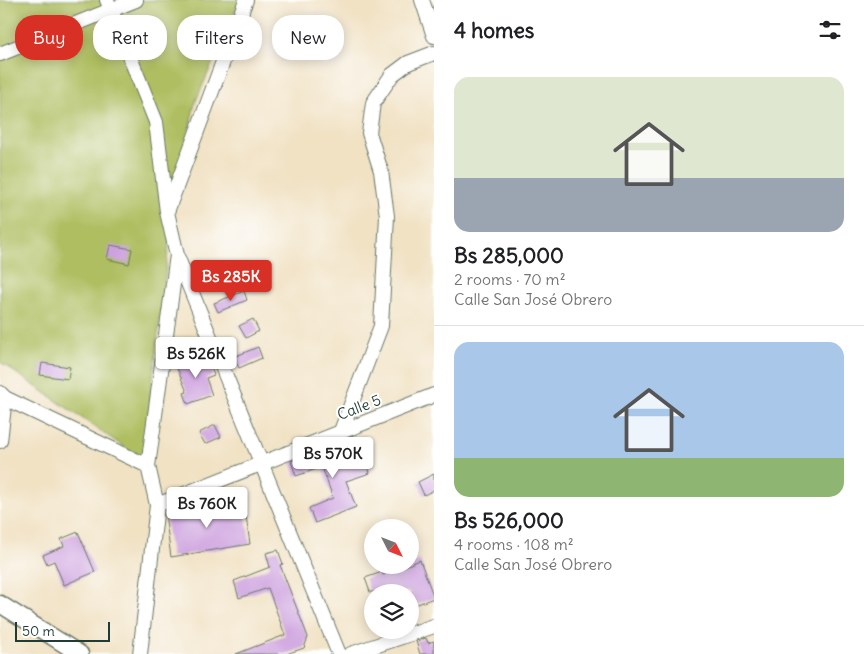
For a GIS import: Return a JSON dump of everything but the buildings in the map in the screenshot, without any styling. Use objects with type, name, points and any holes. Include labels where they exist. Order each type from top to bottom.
[{"type":"main road","points":[[0,604],[80,654]]},
{"type":"street","points":[[0,54],[109,5],[136,0]]},
{"type":"street","points":[[167,212],[246,0]]},
{"type":"street","points":[[422,0],[434,36]]},
{"type":"street","points":[[109,5],[156,122],[167,212],[177,255],[339,654]]},
{"type":"street","points":[[341,431],[381,326],[387,216],[381,171],[369,133],[373,103],[392,75],[408,63],[434,53]]},
{"type":"street","points":[[140,654],[157,505],[148,466],[177,255]]},
{"type":"street","name":"Calle 5","points":[[157,505],[434,395]]},
{"type":"street","points":[[0,441],[3,396],[148,466]]},
{"type":"street","points":[[351,654],[434,626]]},
{"type":"green space","points":[[0,0],[240,0],[233,15],[177,15],[177,60],[214,60],[195,103],[175,193],[143,460],[0,362]]}]
